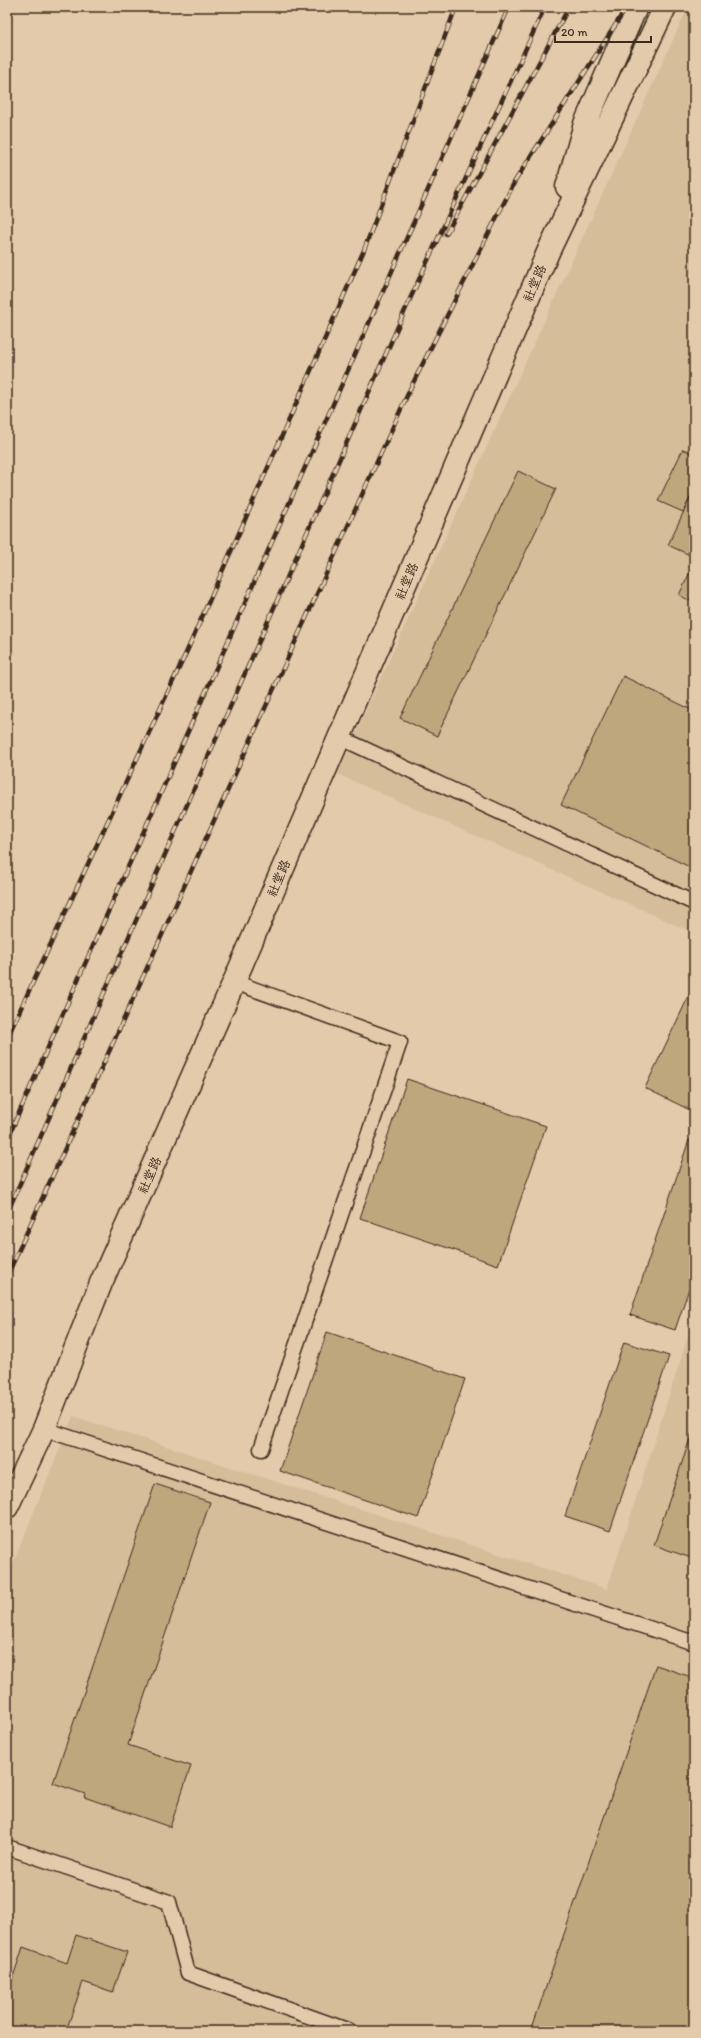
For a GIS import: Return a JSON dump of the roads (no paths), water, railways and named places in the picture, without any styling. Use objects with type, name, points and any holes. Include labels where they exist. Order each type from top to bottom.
[{"type":"main road","name":"社堂路","points":[[549,250],[585,124],[636,7]]},
{"type":"main road","name":"社堂路","points":[[7,1507],[44,1429],[101,1283],[234,982],[549,250],[665,7]]},
{"type":"lane","points":[[339,737],[694,903]]},
{"type":"lane","points":[[234,982],[400,1042],[261,1449]]},
{"type":"lane","points":[[44,1429],[694,1643]]},
{"type":"lane","points":[[7,1847],[169,1902],[188,1973],[350,2031]]},
{"type":"railway","points":[[7,1038],[187,651],[364,250],[456,7]]},
{"type":"railway","points":[[7,1140],[509,7]]},
{"type":"railway","points":[[7,1213],[410,299],[545,7]]},
{"type":"railway","points":[[446,234],[569,7]]},
{"type":"railway","points":[[7,1276],[411,387],[515,181],[627,7]]}]
